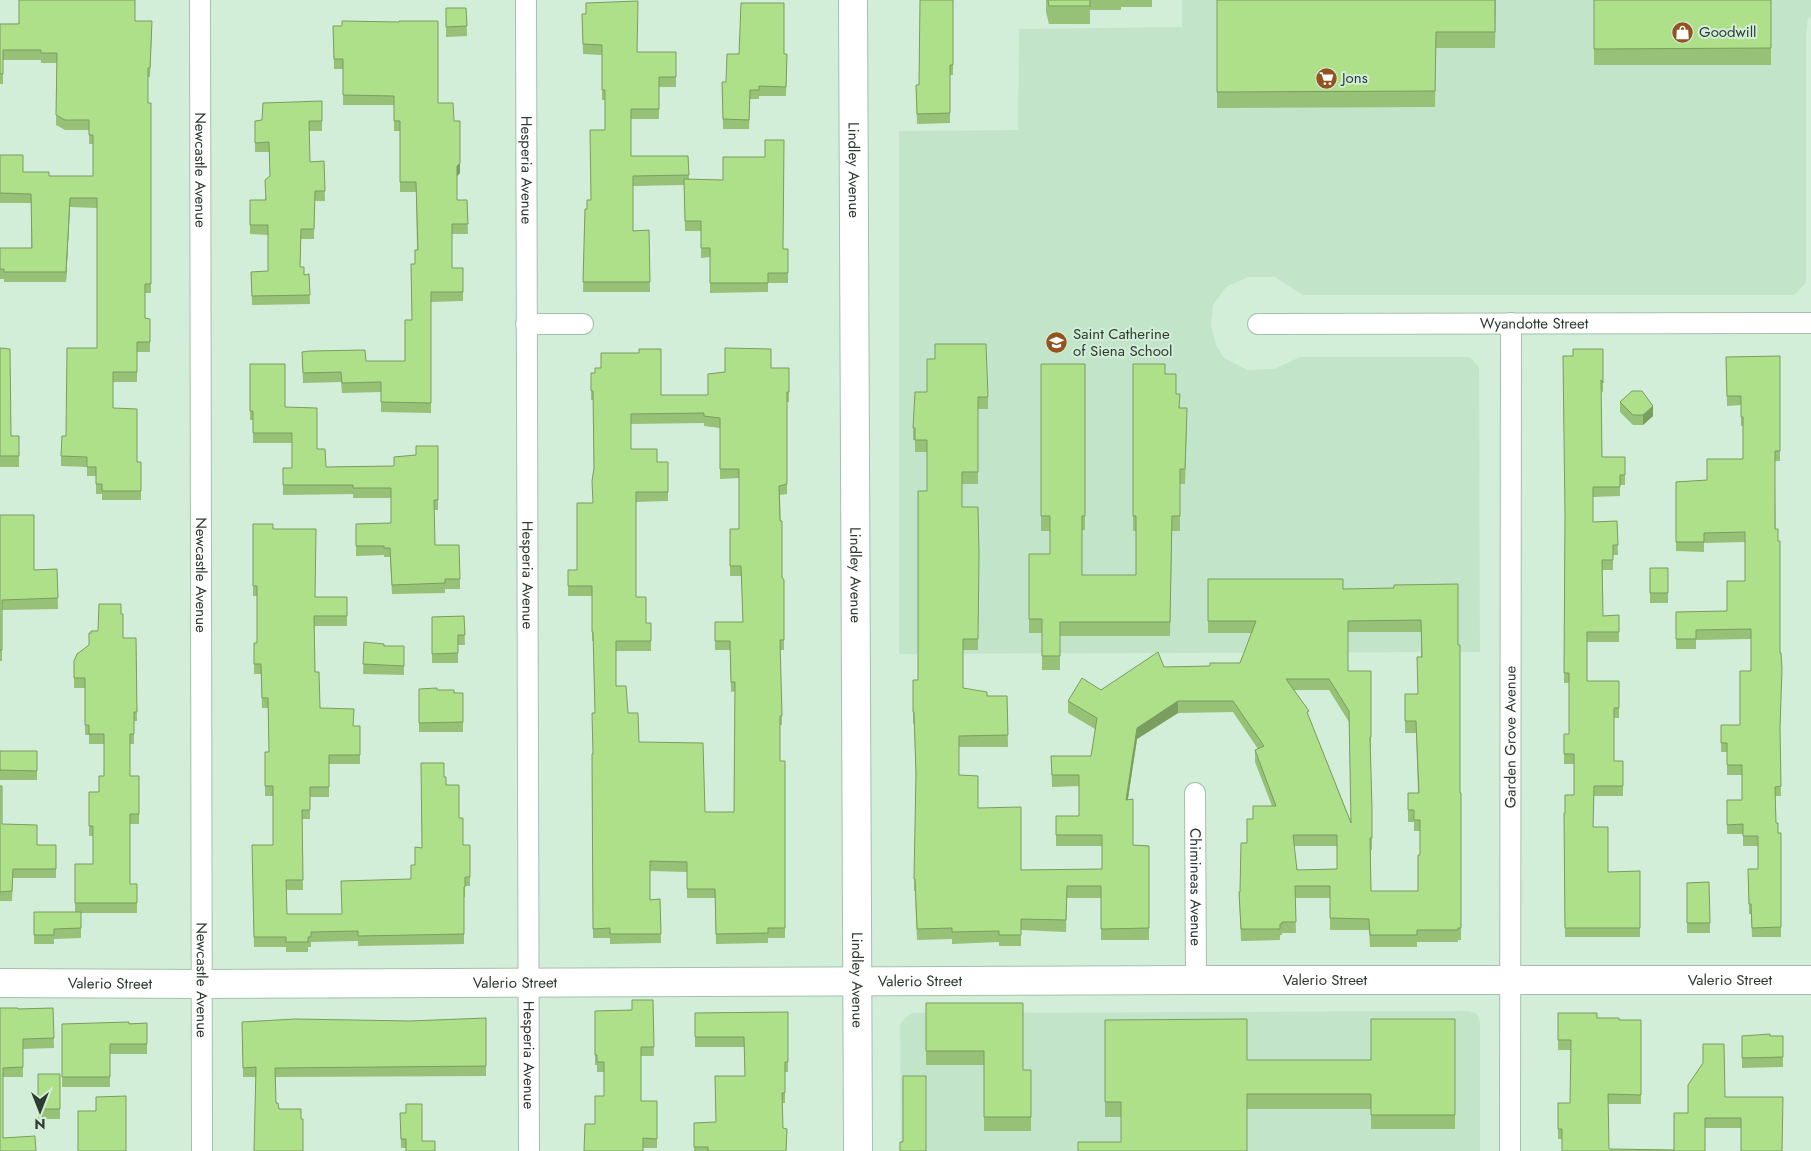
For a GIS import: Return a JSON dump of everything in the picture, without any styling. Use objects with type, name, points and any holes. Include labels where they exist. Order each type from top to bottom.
[{"type":"street","name":"Newcastle Avenue","points":[[200,0],[202,1151]]},
{"type":"street","name":"Hesperia Avenue","points":[[526,0],[529,1151]]},
{"type":"street","name":"Lindley Avenue","points":[[853,0],[858,1151]]},
{"type":"street","name":"Garden Grove Avenue","points":[[1510,1151],[1511,323]]},
{"type":"street","name":"Wyandotte Street","points":[[1258,324],[1811,323]]},
{"type":"street","points":[[526,324],[583,324]]},
{"type":"street","name":"Chimineas Avenue","points":[[1195,793],[1196,980]]},
{"type":"street","name":"Valerio Street","points":[[0,983],[1811,980]]},
{"type":"shaded area","points":[[1182,0],[1811,0],[1811,16],[1808,19],[1806,33],[1806,283],[1794,295],[1303,295],[1275,277],[1248,277],[1226,287],[1213,305],[1211,326],[1216,345],[1224,358],[1247,370],[1274,369],[1300,357],[1470,357],[1479,367],[1480,652],[899,654],[899,131],[1018,130],[1019,29],[1182,27]]},
{"type":"shaded area","points":[[1469,1011],[1477,1014],[1480,1022],[1480,1151],[901,1151],[900,1025],[905,1018],[913,1013]]},
{"type":"building","points":[[19,0],[135,0],[135,21],[152,21],[150,68],[148,68],[148,103],[151,103],[151,284],[145,284],[145,318],[150,319],[150,342],[137,342],[137,372],[113,372],[113,408],[137,409],[137,462],[141,462],[141,491],[102,491],[102,484],[96,484],[96,467],[87,467],[87,457],[61,456],[62,436],[66,436],[67,348],[97,348],[97,198],[70,198],[66,272],[4,272],[4,269],[0,269],[0,248],[32,248],[31,194],[0,193],[0,155],[23,155],[23,172],[49,172],[49,176],[93,176],[93,135],[89,135],[89,120],[65,120],[56,115],[57,53],[41,53],[41,50],[3,50],[3,74],[0,74],[0,24],[19,24]]},
{"type":"building","points":[[920,0],[953,0],[953,65],[950,65],[950,113],[917,114],[916,85],[919,85]]},
{"type":"building","points":[[1048,0],[1090,0],[1090,6],[1049,6]]},
{"type":"building","name":"Jons","points":[[1217,0],[1495,0],[1495,32],[1436,32],[1435,91],[1217,92]]},
{"type":"building","name":"Goodwill","points":[[1594,0],[1771,0],[1771,48],[1594,49]]},
{"type":"building","points":[[638,1],[637,52],[676,52],[676,77],[659,77],[659,109],[631,109],[631,156],[688,156],[689,175],[633,176],[633,231],[649,230],[650,282],[583,282],[585,209],[587,209],[587,200],[591,200],[590,130],[605,130],[605,90],[602,90],[602,45],[583,44],[582,14],[586,14],[586,3]]},
{"type":"building","points":[[741,3],[784,3],[784,54],[787,54],[786,87],[759,86],[759,90],[750,90],[749,120],[723,119],[722,82],[726,82],[727,54],[739,54]]},
{"type":"building","points":[[446,8],[466,8],[467,26],[446,27]]},
{"type":"building","points":[[342,21],[438,21],[438,103],[453,103],[454,121],[460,121],[460,163],[457,166],[457,200],[467,200],[468,224],[452,224],[452,268],[463,268],[463,292],[431,292],[431,403],[381,402],[381,382],[342,383],[341,372],[303,373],[302,352],[310,351],[365,350],[366,361],[405,361],[405,320],[412,320],[411,264],[415,264],[415,250],[418,250],[416,182],[400,182],[400,121],[394,121],[394,96],[343,95],[343,59],[334,59],[333,26],[342,26]]},
{"type":"building","points":[[322,101],[322,121],[309,121],[310,162],[324,161],[325,191],[315,191],[314,229],[301,229],[300,267],[304,267],[304,275],[309,274],[310,295],[252,296],[251,272],[268,271],[268,225],[250,225],[250,200],[266,200],[265,180],[270,176],[269,142],[255,143],[255,121],[262,120],[263,103]]},
{"type":"building","points":[[765,140],[784,140],[783,249],[788,249],[788,273],[768,273],[768,283],[710,283],[710,248],[701,248],[701,221],[685,221],[684,179],[723,180],[723,157],[765,157]]},
{"type":"building","points":[[935,344],[986,344],[988,397],[978,397],[978,472],[962,472],[962,507],[978,507],[979,554],[978,639],[963,639],[963,688],[987,692],[987,696],[1007,696],[1008,735],[959,736],[959,775],[978,776],[978,808],[1021,807],[1021,870],[1102,869],[1102,835],[1056,835],[1056,816],[1079,816],[1079,775],[1052,775],[1051,756],[1091,756],[1097,718],[1068,701],[1082,678],[1101,690],[1158,652],[1164,667],[1210,666],[1210,663],[1240,663],[1256,621],[1208,621],[1208,579],[1343,579],[1343,589],[1394,588],[1394,585],[1458,584],[1461,928],[1458,928],[1458,930],[1417,930],[1417,935],[1370,935],[1369,919],[1330,918],[1330,886],[1295,886],[1296,922],[1282,922],[1280,929],[1241,929],[1239,892],[1241,843],[1247,843],[1247,819],[1253,819],[1253,806],[1276,806],[1255,750],[1264,746],[1233,701],[1178,701],[1137,728],[1126,800],[1133,799],[1133,845],[1149,846],[1149,928],[1101,929],[1101,886],[1067,886],[1066,920],[1021,919],[1021,935],[999,935],[999,931],[952,932],[952,928],[917,929],[914,879],[916,773],[913,680],[918,680],[918,491],[927,491],[927,440],[915,440],[915,428],[913,428],[915,392],[927,392],[927,359],[935,359]],"holes":[[[1421,620],[1422,657],[1417,657],[1418,694],[1405,694],[1405,721],[1416,721],[1419,793],[1408,793],[1408,810],[1414,810],[1414,820],[1420,820],[1418,891],[1371,891],[1371,671],[1348,671],[1348,621]],[[1286,679],[1329,679],[1349,711],[1351,823],[1307,712],[1309,711]],[[1293,835],[1337,835],[1337,869],[1297,870]]]},
{"type":"building","points":[[0,348],[10,349],[11,436],[19,436],[19,456],[0,456]]},
{"type":"building","points":[[725,348],[771,349],[771,368],[789,368],[789,392],[787,392],[787,484],[779,486],[780,521],[782,521],[782,577],[784,580],[784,640],[780,640],[782,716],[780,716],[780,761],[785,761],[785,928],[768,928],[768,933],[716,934],[715,889],[687,889],[687,862],[650,861],[650,900],[660,899],[661,934],[610,934],[610,928],[593,929],[592,713],[595,713],[592,586],[568,586],[568,570],[577,570],[577,503],[593,503],[593,391],[591,391],[591,373],[595,373],[595,368],[601,368],[601,353],[639,353],[639,349],[661,349],[661,395],[708,395],[708,374],[725,372]],"holes":[[[704,413],[704,416],[720,418],[720,469],[739,469],[739,529],[730,529],[730,566],[741,566],[743,622],[715,622],[715,641],[730,641],[731,682],[735,682],[734,812],[705,812],[703,743],[639,742],[638,713],[628,713],[626,686],[616,686],[616,641],[651,641],[651,623],[646,623],[646,597],[636,597],[636,492],[668,492],[668,462],[657,462],[657,449],[631,449],[631,414]]]},
{"type":"building","points":[[1573,349],[1603,349],[1603,383],[1601,380],[1602,457],[1625,457],[1625,475],[1620,475],[1620,487],[1593,487],[1593,522],[1617,521],[1618,545],[1613,545],[1613,560],[1602,560],[1603,616],[1619,615],[1619,632],[1587,632],[1587,681],[1619,681],[1619,708],[1614,708],[1614,761],[1623,761],[1623,786],[1594,786],[1593,827],[1608,827],[1608,872],[1640,871],[1640,928],[1565,928],[1564,813],[1565,795],[1574,795],[1574,754],[1564,754],[1564,734],[1569,734],[1569,673],[1564,673],[1563,356],[1573,356]]},
{"type":"building","points":[[1780,356],[1780,451],[1775,451],[1775,529],[1778,529],[1778,541],[1780,541],[1781,786],[1775,787],[1776,823],[1778,823],[1778,833],[1781,833],[1781,927],[1752,928],[1748,869],[1758,869],[1758,836],[1743,836],[1743,824],[1727,825],[1727,800],[1742,800],[1742,765],[1727,765],[1727,743],[1721,743],[1721,725],[1740,725],[1740,671],[1751,671],[1751,629],[1696,630],[1696,639],[1676,639],[1676,612],[1727,611],[1727,581],[1745,581],[1745,532],[1704,533],[1704,542],[1676,542],[1676,482],[1707,480],[1707,459],[1743,459],[1741,396],[1727,396],[1726,357]]},
{"type":"building","points":[[250,364],[285,364],[285,407],[317,408],[317,449],[325,449],[326,467],[394,466],[394,457],[416,455],[416,446],[438,446],[438,500],[434,500],[435,545],[459,545],[460,579],[445,579],[445,583],[392,585],[390,548],[384,548],[384,546],[356,546],[356,524],[391,523],[391,488],[353,488],[353,485],[283,485],[283,468],[292,468],[292,433],[253,433],[253,411],[250,411]]},
{"type":"building","points":[[1041,364],[1085,364],[1085,516],[1082,516],[1082,575],[1136,575],[1136,516],[1133,516],[1133,364],[1165,364],[1165,374],[1176,374],[1176,394],[1180,394],[1179,408],[1187,408],[1185,469],[1180,469],[1180,516],[1172,516],[1170,622],[1060,622],[1060,656],[1042,656],[1042,619],[1029,619],[1029,554],[1050,554],[1050,516],[1041,516]]},
{"type":"building","points":[[1632,391],[1642,391],[1653,406],[1643,415],[1633,415],[1620,402]]},
{"type":"building","points":[[0,515],[34,515],[34,570],[57,569],[58,598],[2,600],[2,650],[0,650]]},
{"type":"building","points":[[253,524],[273,524],[273,529],[316,529],[315,597],[347,597],[347,616],[314,616],[315,672],[319,672],[320,708],[354,709],[353,726],[360,726],[360,755],[329,755],[329,787],[310,787],[310,810],[302,810],[303,880],[286,880],[287,914],[342,914],[341,881],[411,879],[411,865],[415,865],[415,847],[422,848],[421,763],[444,763],[446,785],[459,785],[459,818],[463,818],[463,845],[470,845],[470,877],[465,877],[464,887],[464,934],[358,936],[358,931],[311,932],[308,942],[286,942],[286,937],[254,937],[252,845],[273,845],[273,786],[265,786],[265,752],[269,752],[268,698],[262,698],[261,664],[254,664],[254,643],[257,643],[257,586],[253,586]]},
{"type":"building","points":[[1650,568],[1668,568],[1668,593],[1650,593]]},
{"type":"building","points":[[99,604],[121,604],[123,638],[136,638],[137,712],[134,712],[134,734],[130,734],[130,776],[139,776],[139,814],[130,814],[130,884],[137,884],[137,903],[75,903],[75,864],[93,864],[93,826],[89,826],[89,792],[99,792],[99,776],[104,776],[104,734],[89,734],[89,725],[85,725],[85,678],[74,678],[74,661],[77,654],[89,645],[89,633],[91,631],[98,631]]},
{"type":"building","points":[[464,616],[465,635],[458,635],[458,653],[432,654],[432,617]]},
{"type":"building","points":[[364,642],[384,644],[384,646],[404,646],[404,666],[363,664]]},
{"type":"building","points":[[437,688],[437,690],[454,690],[454,693],[463,693],[463,722],[419,723],[419,689]]},
{"type":"building","points":[[0,751],[37,751],[37,771],[0,770]]},
{"type":"building","points":[[0,786],[2,786],[2,824],[37,825],[37,845],[56,845],[56,869],[13,869],[12,891],[0,892]]},
{"type":"building","points":[[1709,882],[1710,923],[1687,923],[1687,883]]},
{"type":"building","points":[[34,912],[81,912],[81,928],[54,929],[54,935],[34,935]]},
{"type":"building","points":[[632,1000],[653,1000],[654,1047],[641,1047],[641,1101],[657,1101],[657,1139],[643,1138],[643,1151],[584,1151],[585,1124],[595,1124],[595,1096],[604,1096],[604,1062],[597,1062],[597,1055],[595,1055],[595,1011],[632,1010]]},
{"type":"building","points":[[926,1003],[1023,1003],[1023,1070],[1031,1070],[1031,1117],[984,1117],[984,1051],[926,1051]]},
{"type":"building","points":[[0,1008],[53,1008],[54,1038],[23,1039],[23,1067],[3,1068],[3,1138],[35,1136],[36,1151],[0,1151]]},
{"type":"building","points":[[788,1012],[788,1062],[785,1062],[785,1093],[782,1093],[783,1128],[787,1129],[786,1151],[708,1151],[708,1147],[694,1147],[694,1123],[716,1122],[715,1076],[745,1076],[744,1037],[695,1037],[695,1013]]},
{"type":"building","points":[[1558,1013],[1597,1013],[1597,1018],[1641,1020],[1641,1095],[1608,1094],[1609,1149],[1674,1150],[1674,1113],[1688,1113],[1688,1085],[1703,1063],[1703,1044],[1724,1044],[1725,1097],[1783,1097],[1782,1151],[1741,1151],[1741,1118],[1705,1118],[1705,1151],[1562,1151],[1562,1129],[1558,1129],[1558,1103],[1570,1103],[1571,1040],[1558,1040]]},
{"type":"building","points":[[486,1018],[486,1066],[275,1068],[276,1103],[278,1103],[279,1109],[301,1109],[301,1119],[303,1119],[303,1151],[254,1151],[256,1067],[243,1068],[242,1022],[295,1019],[410,1021]]},
{"type":"building","points":[[1247,1019],[1247,1060],[1371,1060],[1371,1019],[1455,1019],[1455,1115],[1371,1115],[1371,1094],[1247,1094],[1247,1151],[1078,1151],[1078,1142],[1121,1142],[1121,1102],[1105,1102],[1105,1020]]},
{"type":"building","points":[[129,1022],[129,1024],[147,1023],[147,1044],[110,1044],[110,1077],[62,1077],[62,1024]]},
{"type":"building","points":[[1770,1034],[1770,1036],[1783,1036],[1783,1057],[1742,1058],[1742,1036]]},
{"type":"building","points":[[38,1074],[60,1074],[60,1109],[38,1109]]},
{"type":"building","points":[[903,1076],[926,1076],[926,1151],[900,1151],[900,1142],[903,1142]]},
{"type":"building","points":[[126,1096],[126,1151],[78,1151],[78,1111],[96,1111],[96,1097]]},
{"type":"building","points":[[406,1104],[422,1104],[422,1141],[435,1141],[435,1151],[406,1151],[406,1139],[401,1139],[400,1113],[406,1113]]},
{"type":"place","name":"Goodwill","points":[[1683,32]]},
{"type":"place","name":"Jons","points":[[1326,78]]},
{"type":"place","name":"Saint Catherine of Siena School","points":[[1057,343]]}]
